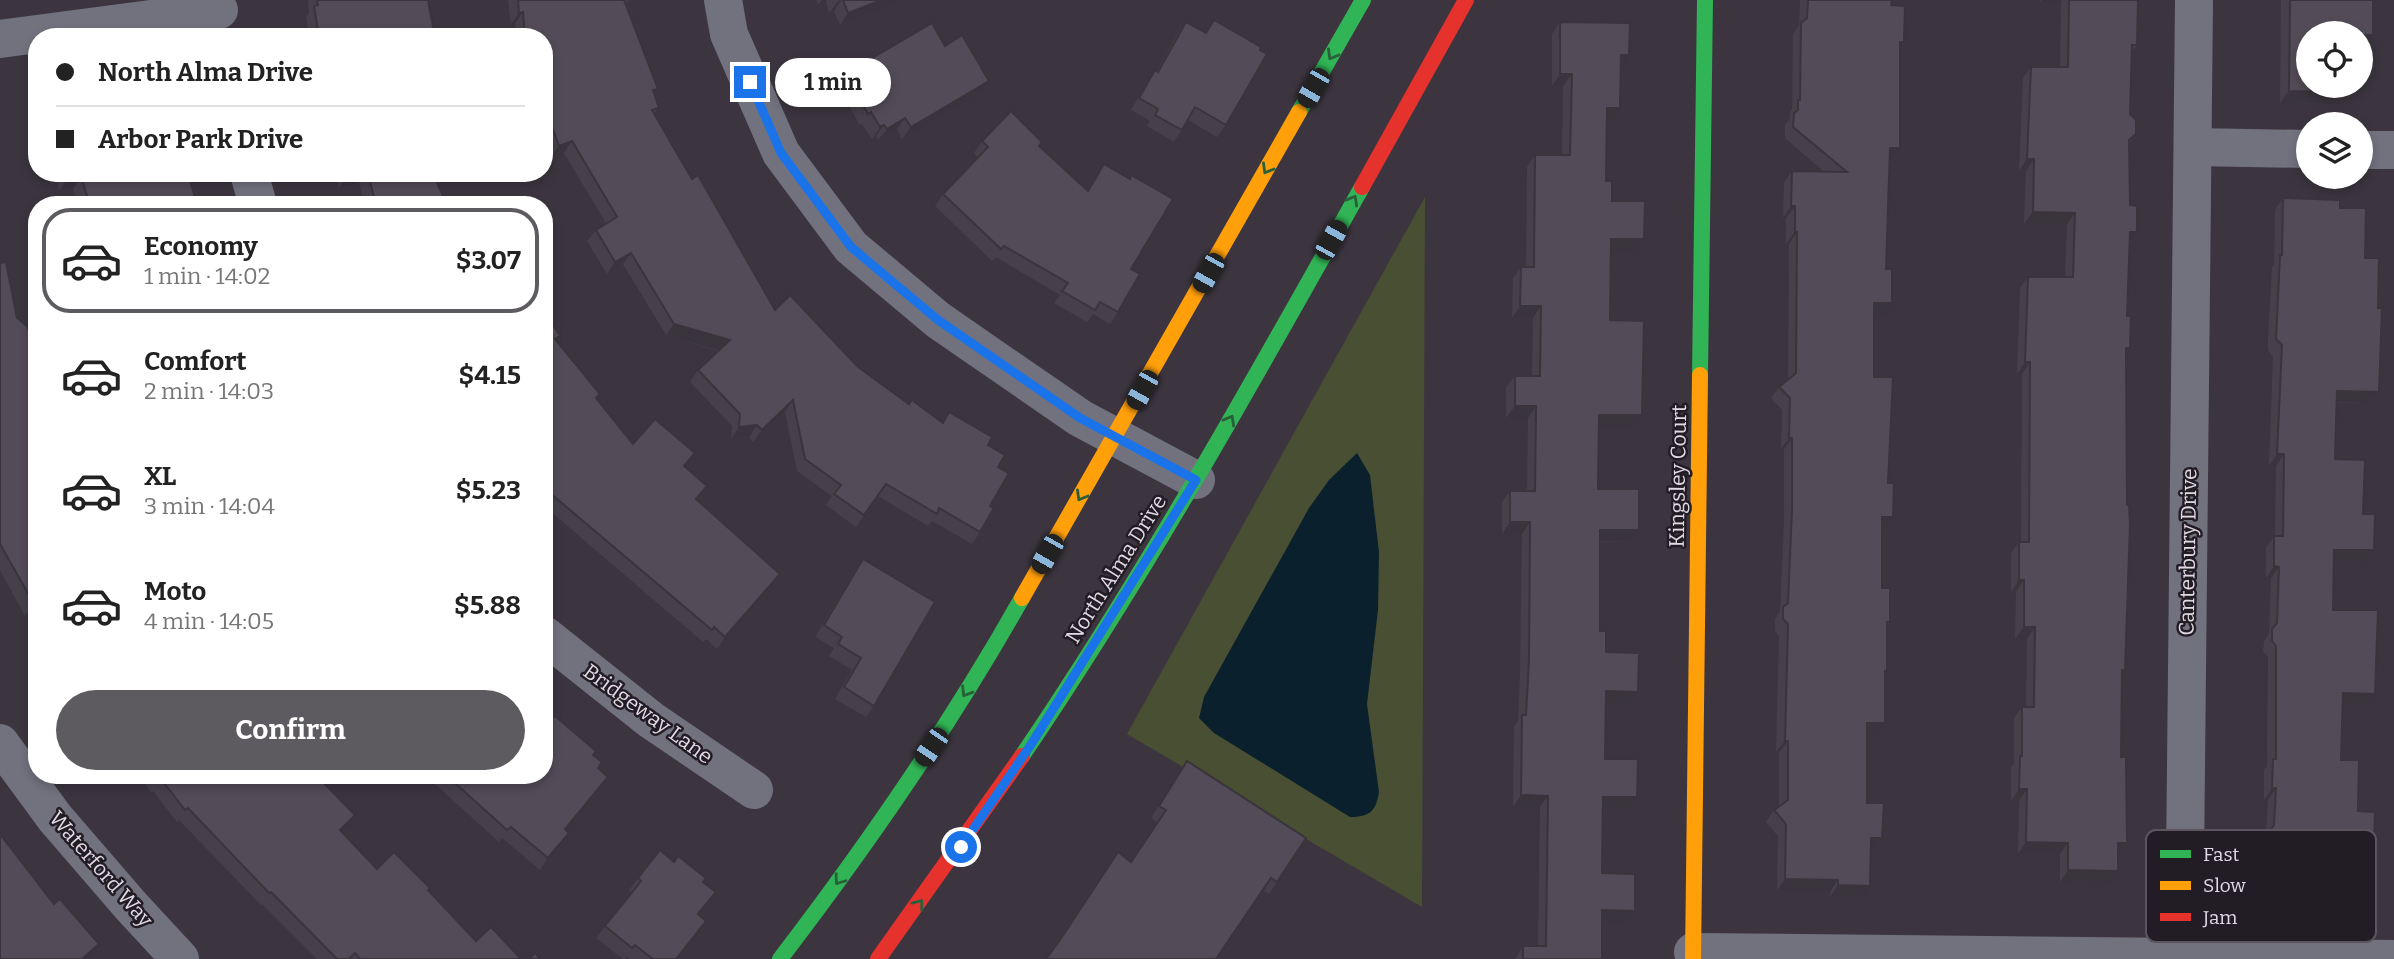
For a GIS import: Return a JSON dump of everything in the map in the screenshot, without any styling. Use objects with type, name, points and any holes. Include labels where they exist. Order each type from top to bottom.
[{"type":"main road","points":[[779,959],[870,838],[944,727],[1007,625],[1363,0]]},
{"type":"main road","name":"North Alma Drive","points":[[878,959],[947,867],[1018,764],[1196,480],[1466,0]]},
{"type":"main road","name":"Kingsley Court","points":[[1693,956],[1705,0]]},
{"type":"street","points":[[723,0],[729,34],[781,153],[851,247],[938,320],[1080,418],[1196,480]]},
{"type":"street","name":"Canterbury Drive","points":[[2185,830],[2194,0]]},
{"type":"street","points":[[105,28],[220,16]]},
{"type":"street","points":[[0,39],[28,36]]},
{"type":"street","points":[[2193,147],[2296,149]]},
{"type":"street","points":[[2373,150],[2394,150]]},
{"type":"street","name":"Bridgeway Lane","points":[[553,642],[651,720],[754,790]]},
{"type":"street","name":"Waterford Way","points":[[0,743],[28,781]]},
{"type":"street","name":"Waterford Way","points":[[30,784],[55,818],[180,959]]},
{"type":"street","name":"Canterbury Drive","points":[[2184,942],[2184,957]]},
{"type":"street","points":[[1693,956],[2394,959]]},
{"type":"green space","points":[[1425,197],[1422,907],[1127,734]]},
{"type":"water","points":[[1357,453],[1370,475],[1379,552],[1378,610],[1367,704],[1379,792],[1371,812],[1350,817],[1214,733],[1199,718],[1204,697],[1309,508],[1329,480]]},
{"type":"building","points":[[317,0],[428,0],[433,28],[318,28],[314,6],[318,5]]},
{"type":"building","points":[[518,0],[624,0],[658,89],[653,90],[659,108],[652,110],[692,179],[698,175],[775,310],[790,295],[858,367],[909,404],[912,400],[943,423],[949,412],[992,437],[988,445],[1005,455],[998,467],[1009,473],[990,506],[994,508],[980,532],[939,508],[937,514],[886,484],[864,515],[834,494],[841,485],[805,459],[793,400],[762,430],[757,425],[739,427],[740,414],[698,370],[730,340],[674,324],[631,253],[615,262],[596,230],[617,217],[572,141],[559,146],[553,130],[553,28],[524,28],[523,12],[519,13]]},
{"type":"building","points":[[843,0],[882,0],[848,13]]},
{"type":"building","points":[[1808,0],[1892,0],[1891,5],[1905,6],[1904,42],[1900,42],[1900,148],[1890,148],[1886,269],[1892,269],[1892,303],[1874,303],[1874,377],[1893,377],[1888,483],[1894,483],[1893,517],[1882,517],[1882,588],[1890,588],[1885,723],[1867,723],[1867,803],[1884,803],[1882,838],[1871,838],[1870,886],[1838,885],[1838,880],[1785,879],[1786,824],[1774,810],[1788,800],[1788,741],[1785,741],[1788,624],[1783,619],[1783,607],[1788,603],[1792,438],[1789,438],[1790,398],[1779,387],[1796,373],[1797,232],[1795,206],[1791,206],[1792,171],[1847,172],[1793,127],[1794,113],[1798,110],[1800,100],[1801,23],[1807,18]]},
{"type":"building","points":[[2069,0],[2138,0],[2137,45],[2132,45],[2130,114],[2136,120],[2136,134],[2129,140],[2130,205],[2137,206],[2137,232],[2130,232],[2127,316],[2131,316],[2130,348],[2126,348],[2127,505],[2130,524],[2125,670],[2122,670],[2121,757],[2126,757],[2127,843],[2118,843],[2118,871],[2068,870],[2068,843],[2026,842],[2027,789],[2019,789],[2022,707],[2034,707],[2035,627],[2024,627],[2024,580],[2019,580],[2019,542],[2029,542],[2030,362],[2025,362],[2028,277],[2073,277],[2075,213],[2033,212],[2034,159],[2027,159],[2031,67],[2068,67]]},
{"type":"building","points":[[2290,0],[2373,0],[2373,21],[2296,21],[2296,91],[2289,91]]},
{"type":"building","points":[[1214,20],[1261,47],[1260,50],[1267,54],[1226,125],[1195,107],[1182,130],[1155,115],[1158,109],[1139,98],[1155,70],[1158,72],[1186,22],[1206,33]]},
{"type":"building","points":[[1560,22],[1630,23],[1629,55],[1621,55],[1620,108],[1607,108],[1606,181],[1612,181],[1612,201],[1645,201],[1644,239],[1611,239],[1610,320],[1644,321],[1642,415],[1599,415],[1598,489],[1639,489],[1639,530],[1600,530],[1600,631],[1606,631],[1606,652],[1639,653],[1638,692],[1606,691],[1605,759],[1638,759],[1637,797],[1603,797],[1602,873],[1635,874],[1635,911],[1602,910],[1602,959],[1523,959],[1523,946],[1546,946],[1548,796],[1521,795],[1522,715],[1526,715],[1529,660],[1530,522],[1510,522],[1510,491],[1535,491],[1536,406],[1515,406],[1515,376],[1540,376],[1541,306],[1520,306],[1521,267],[1534,267],[1535,155],[1570,155],[1572,74],[1560,74]]},
{"type":"building","points":[[932,23],[945,46],[962,35],[989,81],[911,127],[905,118],[887,129],[884,125],[880,127],[871,112],[868,114],[851,84],[864,78],[857,67]]},
{"type":"building","points":[[1011,111],[1042,142],[1039,146],[1088,191],[1104,164],[1130,179],[1131,175],[1173,199],[1131,269],[1140,274],[1118,312],[1100,302],[1095,310],[1062,291],[1068,283],[1004,246],[1001,249],[943,194],[988,147],[982,141]]},
{"type":"building","points":[[83,182],[191,182],[194,196],[87,196]]},
{"type":"building","points":[[370,182],[437,182],[443,196],[374,196]]},
{"type":"building","points":[[2283,198],[2340,200],[2340,208],[2366,208],[2365,258],[2379,258],[2378,308],[2382,308],[2379,392],[2337,391],[2335,459],[2365,460],[2363,514],[2375,514],[2374,550],[2334,550],[2333,610],[2378,610],[2375,694],[2343,693],[2341,760],[2359,760],[2358,811],[2375,812],[2374,830],[2271,830],[2274,825],[2276,788],[2272,788],[2273,759],[2276,759],[2276,646],[2272,641],[2272,629],[2277,623],[2279,567],[2274,566],[2274,536],[2283,536],[2284,454],[2277,454],[2282,345],[2276,339]]},
{"type":"building","points":[[6,262],[17,318],[28,328],[28,593],[0,544],[0,263]]},
{"type":"building","points":[[553,325],[560,336],[555,339],[600,394],[596,398],[633,444],[655,419],[695,453],[684,466],[707,486],[696,499],[780,574],[725,637],[714,627],[712,630],[553,496]]},
{"type":"building","points":[[863,559],[935,602],[874,706],[844,687],[861,658],[838,644],[842,637],[824,625]]},
{"type":"building","points":[[555,716],[596,751],[593,755],[602,762],[598,768],[608,777],[565,829],[569,833],[548,858],[511,827],[507,830],[456,784],[553,784]]},
{"type":"building","points":[[1187,761],[1306,838],[1277,882],[1271,878],[1216,959],[1046,959],[1118,852],[1131,862],[1166,810],[1159,806]]},
{"type":"building","points":[[165,784],[325,784],[355,815],[340,830],[377,869],[394,852],[476,941],[491,927],[521,959],[360,959],[355,953],[349,959],[337,959],[188,808],[185,810]]},
{"type":"building","points":[[0,834],[54,904],[60,899],[99,944],[82,959],[0,959]]},
{"type":"building","points":[[660,850],[674,862],[678,856],[706,878],[703,882],[716,892],[698,914],[706,921],[676,959],[653,959],[635,945],[632,948],[605,926],[641,881],[638,878]]},
{"type":"building","points":[[535,953],[540,959],[529,959]]},
{"type":"traffic: fast","points":[[1299,112],[1363,0]]},
{"type":"traffic: fast","points":[[1700,375],[1705,0]]},
{"type":"traffic: fast","points":[[1022,756],[1156,546],[1240,404],[1362,187]]},
{"type":"traffic: fast","points":[[780,959],[907,783],[967,691],[1022,598]]},
{"type":"traffic: slow","points":[[1022,598],[1299,112]]},
{"type":"traffic: slow","points":[[1693,959],[1700,375]]},
{"type":"traffic: jam","points":[[1362,187],[1466,0]]},
{"type":"traffic: jam","points":[[878,959],[1022,756]]},
{"type":"route","points":[[750,82],[781,153],[851,247],[938,320],[1080,418],[1196,480],[1098,640],[961,847]]}]
